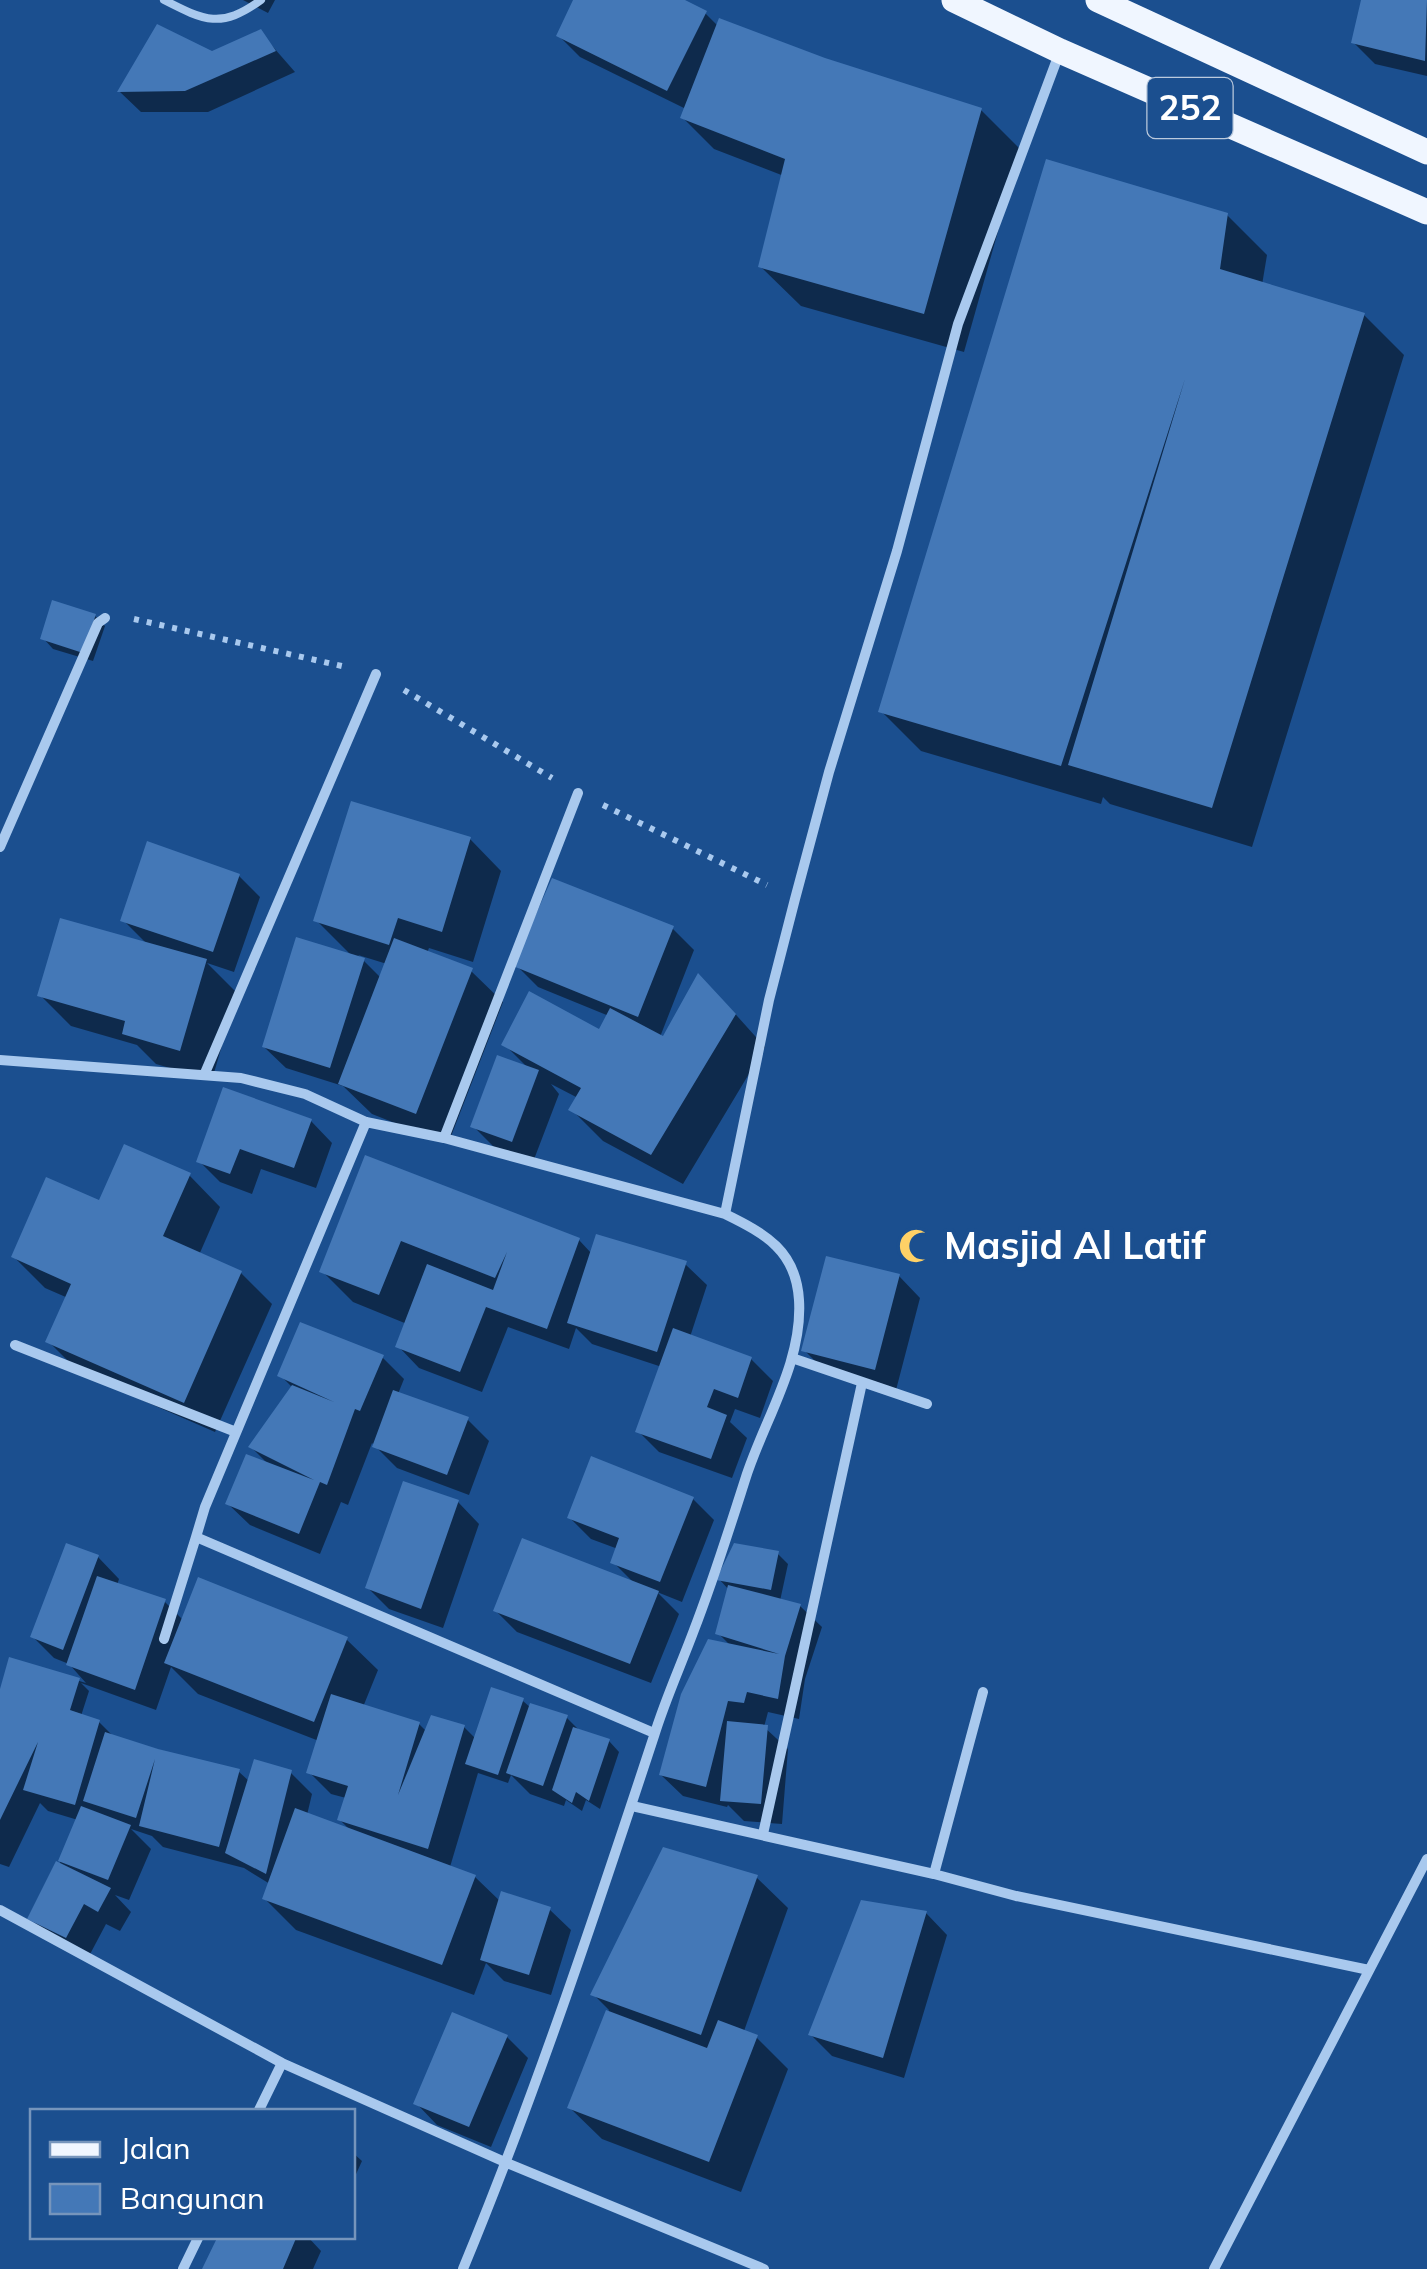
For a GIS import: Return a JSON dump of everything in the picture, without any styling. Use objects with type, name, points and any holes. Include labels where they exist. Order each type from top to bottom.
[{"type":"main road","name":"252","points":[[954,0],[1427,212]]},
{"type":"main road","name":"252","points":[[1098,0],[1427,152]]},
{"type":"street","points":[[726,1214],[769,1000],[829,772],[897,551],[958,324],[1060,50]]},
{"type":"street","points":[[0,846],[98,623],[105,618]]},
{"type":"street","points":[[205,1072],[376,674]]},
{"type":"street","points":[[444,1138],[578,793]]},
{"type":"street","points":[[0,1060],[205,1072],[305,1094],[366,1122],[444,1138],[726,1214],[767,1238],[791,1262],[799,1301],[792,1358],[654,1733],[506,2163],[462,2269]]},
{"type":"street","points":[[164,1639],[196,1537],[236,1432],[366,1122]]},
{"type":"street","points":[[15,1345],[236,1432]]},
{"type":"street","points":[[792,1358],[927,1404]]},
{"type":"street","points":[[762,1834],[862,1384]]},
{"type":"street","points":[[196,1537],[654,1733]]},
{"type":"street","points":[[934,1874],[983,1692]]},
{"type":"street","points":[[632,1806],[1016,1896],[1369,1970]]},
{"type":"street","points":[[1214,2269],[1427,1859]]},
{"type":"street","points":[[0,1910],[282,2062],[506,2163],[764,2269]]},
{"type":"street","points":[[259,2109],[282,2062]]},
{"type":"street","points":[[183,2269],[197,2239]]},
{"type":"lane","points":[[164,0],[201,19],[238,17],[260,0]]},
{"type":"path","points":[[105,618],[129,618],[376,674],[578,793],[795,899]]},
{"type":"building","points":[[573,0],[685,0],[707,11],[667,91],[556,36]]},
{"type":"building","points":[[1361,0],[1427,0],[1425,61],[1351,43]]},
{"type":"building","points":[[719,18],[825,58],[982,108],[924,314],[758,267],[785,159],[680,118]]},
{"type":"building","points":[[157,24],[212,51],[261,29],[276,51],[185,91],[117,92]]},
{"type":"building","points":[[1046,159],[1228,213],[1220,269],[1365,313],[1212,808],[1068,765],[1185,379],[1061,766],[878,712]]},
{"type":"building","points":[[52,600],[96,614],[83,653],[40,639]]},
{"type":"building","points":[[351,801],[471,837],[442,932],[398,918],[389,945],[313,921]]},
{"type":"building","points":[[147,841],[240,874],[213,952],[120,921]]},
{"type":"building","points":[[552,878],[674,926],[638,1017],[513,966]]},
{"type":"building","points":[[60,918],[207,959],[180,1051],[122,1034],[125,1021],[37,996]]},
{"type":"building","points":[[296,937],[365,958],[330,1068],[262,1047]]},
{"type":"building","points":[[394,938],[473,968],[416,1114],[338,1084]]},
{"type":"building","points":[[698,973],[736,1014],[651,1155],[568,1110],[581,1088],[501,1045],[529,991],[599,1029],[610,1008],[663,1036]]},
{"type":"building","points":[[497,1055],[539,1070],[512,1142],[470,1127]]},
{"type":"building","points":[[223,1087],[312,1119],[294,1168],[240,1149],[230,1174],[196,1162]]},
{"type":"building","points":[[124,1144],[191,1173],[163,1236],[242,1271],[184,1403],[45,1342],[71,1284],[11,1257],[46,1177],[99,1200]]},
{"type":"building","points":[[365,1155],[580,1238],[547,1329],[486,1307],[460,1372],[395,1347],[427,1264],[493,1290],[507,1252],[495,1278],[401,1241],[379,1295],[319,1272]]},
{"type":"building","points":[[596,1234],[687,1261],[657,1352],[567,1323]]},
{"type":"building","points":[[826,1256],[900,1274],[875,1370],[801,1351]]},
{"type":"building","points":[[300,1322],[384,1355],[360,1411],[355,1409],[327,1485],[320,1482],[299,1534],[225,1504],[246,1454],[314,1480],[248,1447],[292,1385],[334,1402],[277,1376]]},
{"type":"building","points":[[673,1328],[752,1357],[738,1398],[714,1389],[707,1407],[727,1415],[711,1459],[635,1432]]},
{"type":"building","points":[[393,1390],[469,1417],[447,1475],[372,1447]]},
{"type":"building","points":[[591,1456],[694,1497],[660,1582],[610,1563],[619,1538],[567,1518]]},
{"type":"building","points":[[403,1481],[459,1500],[421,1609],[365,1588]]},
{"type":"building","points":[[522,1538],[659,1591],[630,1664],[493,1611]]},
{"type":"building","points":[[66,1543],[99,1555],[63,1650],[30,1637]]},
{"type":"building","points":[[734,1543],[779,1551],[771,1590],[716,1580]]},
{"type":"building","points":[[97,1576],[166,1599],[135,1690],[66,1665]]},
{"type":"building","points":[[198,1577],[348,1637],[314,1722],[164,1663]]},
{"type":"building","points":[[728,1585],[801,1604],[785,1656],[778,1699],[747,1692],[744,1703],[728,1701],[706,1787],[659,1775],[681,1694],[708,1639],[779,1654],[715,1634]]},
{"type":"building","points":[[9,1657],[80,1678],[70,1710],[100,1720],[75,1805],[23,1790],[38,1742],[0,1820],[0,1689]]},
{"type":"building","points":[[491,1687],[524,1698],[498,1775],[465,1764]]},
{"type":"building","points":[[331,1694],[420,1722],[398,1795],[431,1715],[465,1725],[428,1849],[337,1820],[348,1786],[306,1773]]},
{"type":"building","points":[[530,1703],[568,1715],[543,1786],[506,1773]]},
{"type":"building","points":[[727,1721],[768,1725],[761,1804],[720,1801]]},
{"type":"building","points":[[573,1727],[610,1739],[589,1801],[576,1792],[572,1803],[552,1790]]},
{"type":"building","points":[[105,1732],[240,1769],[219,1847],[139,1826],[155,1759],[136,1818],[83,1801]]},
{"type":"building","points":[[254,1759],[292,1770],[266,1874],[225,1853]]},
{"type":"building","points":[[81,1806],[131,1825],[108,1880],[58,1861]]},
{"type":"building","points":[[295,1808],[476,1875],[442,1965],[262,1899]]},
{"type":"building","points":[[663,1847],[758,1875],[701,2035],[590,1995]]},
{"type":"building","points":[[56,1861],[111,1888],[98,1912],[84,1904],[66,1938],[27,1919]]},
{"type":"building","points":[[501,1891],[551,1907],[529,1975],[480,1960]]},
{"type":"building","points":[[861,1900],[927,1911],[883,2058],[808,2035]]},
{"type":"building","points":[[606,2010],[707,2048],[718,2020],[758,2035],[709,2162],[567,2108]]},
{"type":"building","points":[[452,2012],[508,2035],[469,2127],[413,2104]]},
{"type":"building","points":[[217,2239],[296,2239],[283,2269],[202,2269]]},
{"type":"place","name":"Masjid Al Latif","points":[[916,1246]]}]
